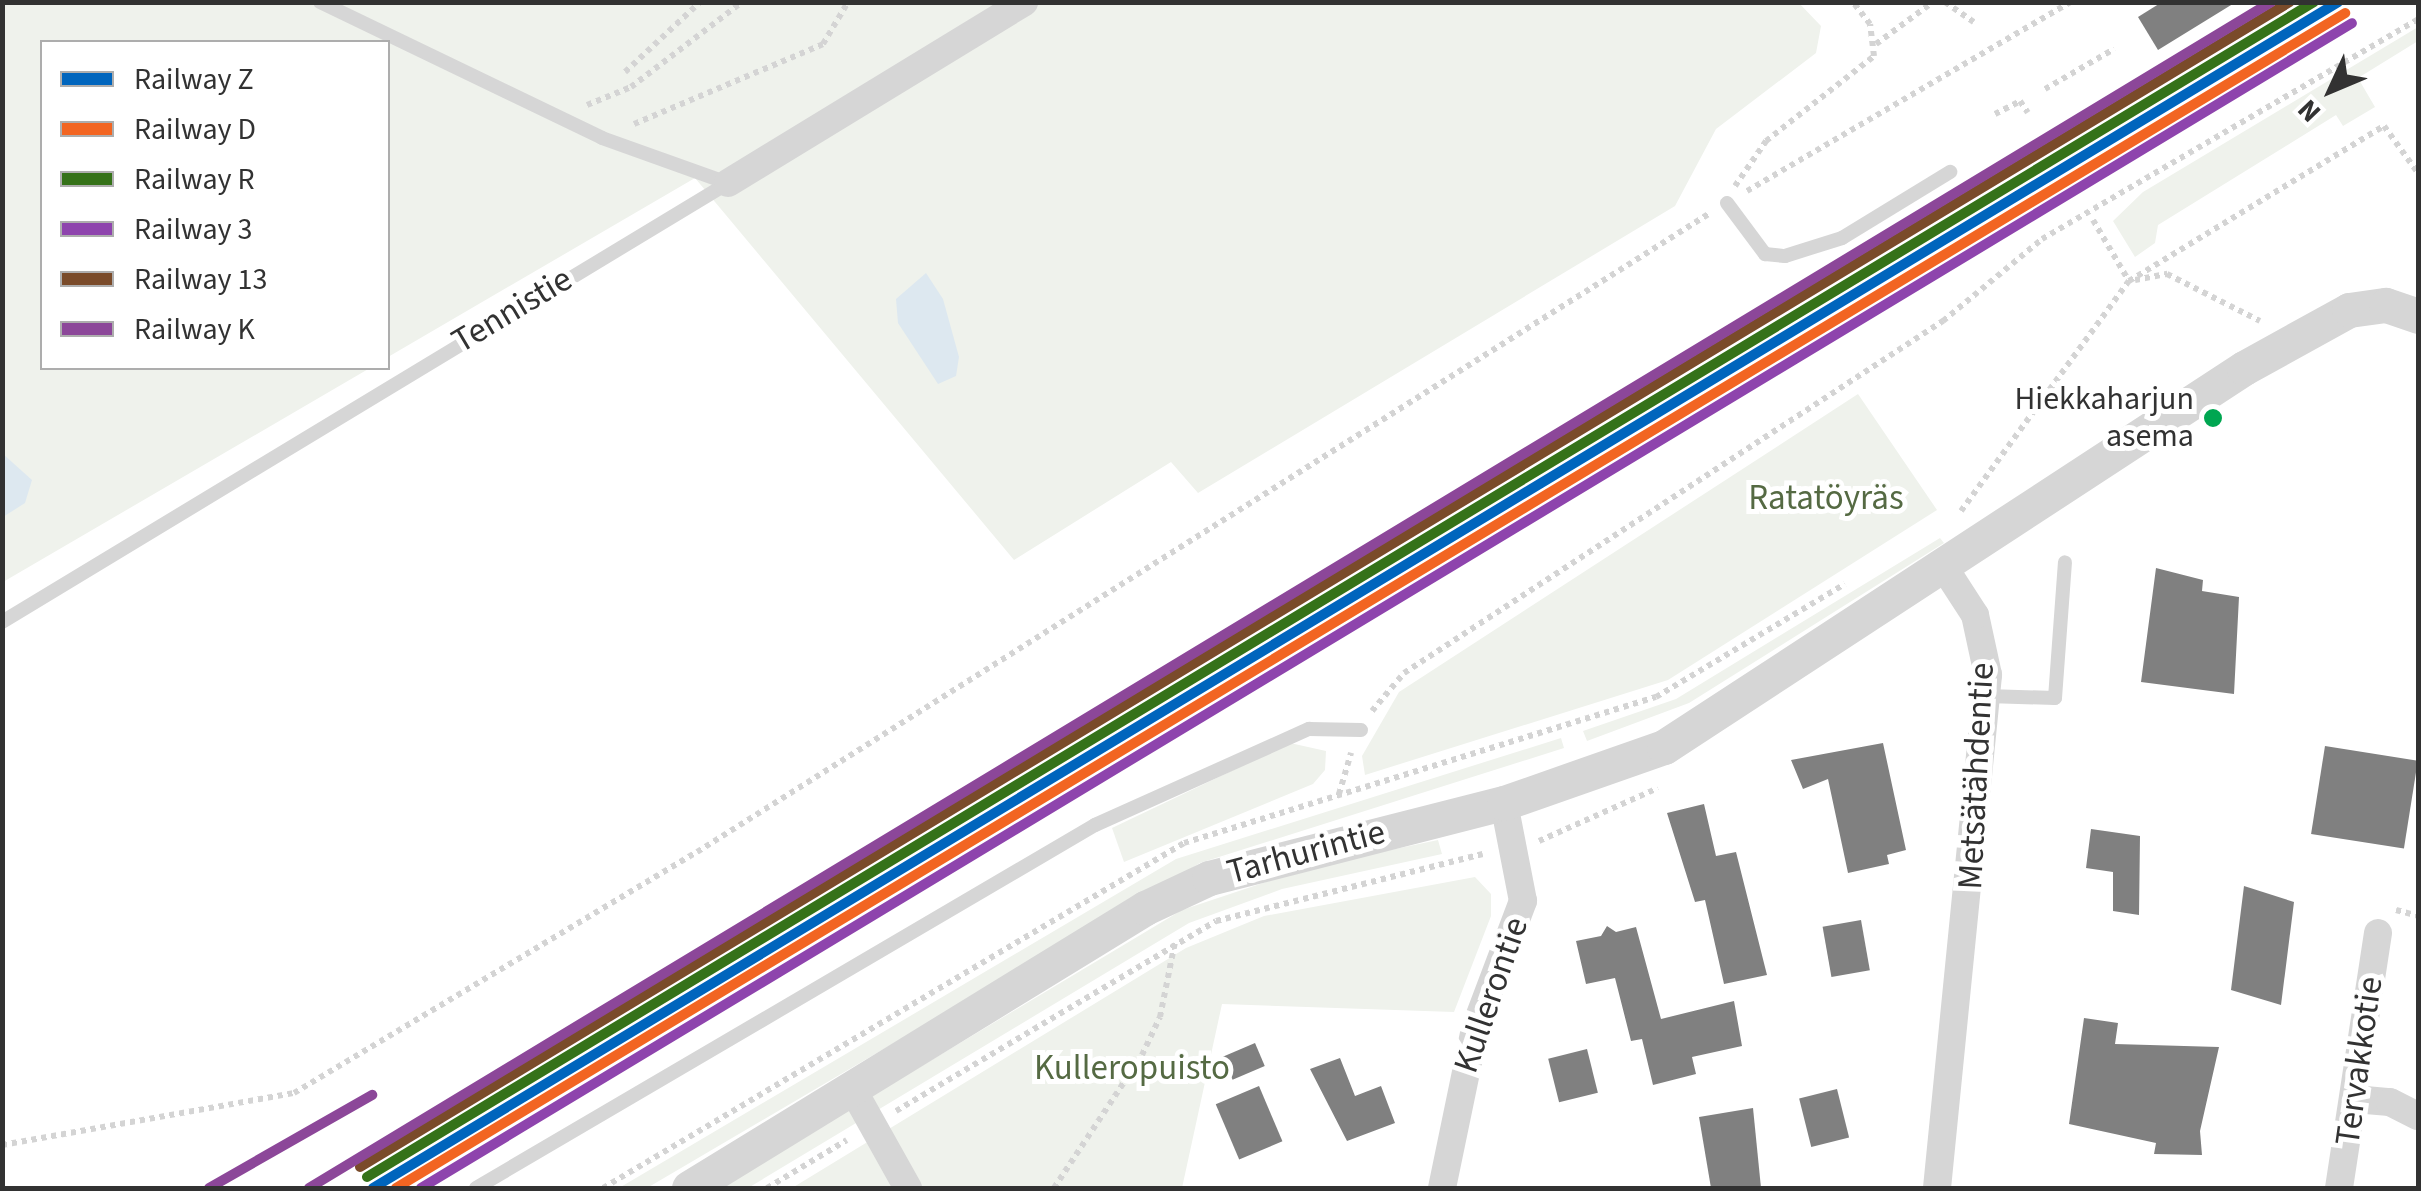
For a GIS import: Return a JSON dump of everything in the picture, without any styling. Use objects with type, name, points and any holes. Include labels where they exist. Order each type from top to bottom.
[{"type":"street","name":"Tennistie","points":[[728,183],[1024,2]]},
{"type":"street","points":[[1942,564],[2244,368],[2349,310],[2386,305],[2418,316]]},
{"type":"street","name":"Metsätähdentie","points":[[1937,1188],[1988,696],[1975,615],[1942,564]]},
{"type":"street","name":"Tarhurintie","points":[[688,1188],[1210,878],[1504,803],[1664,746],[1942,564]]},
{"type":"street","name":"Kullerontie","points":[[1442,1188],[1475,1028],[1522,901],[1516,847],[1504,803]]},
{"type":"street","name":"Tervakkotie","points":[[2339,1188],[2378,933]]},
{"type":"street","points":[[852,1088],[908,1188]]},
{"type":"street","points":[[2354,1098],[2390,1102],[2418,1116]]},
{"type":"lane","points":[[320,2],[602,138],[728,183]]},
{"type":"lane","points":[[1727,203],[1765,254],[1785,256],[1842,238],[1950,172]]},
{"type":"lane","name":"Tennistie","points":[[2,622],[182,506],[728,183]]},
{"type":"lane","points":[[1988,696],[2055,698],[2065,562]]},
{"type":"lane","points":[[476,1188],[1095,824],[1308,728],[1361,730]]},
{"type":"path","points":[[625,72],[700,2]]},
{"type":"path","points":[[558,116],[631,87],[742,2]]},
{"type":"path","points":[[602,138],[823,44],[848,2]]},
{"type":"path","points":[[1853,2],[1876,44]]},
{"type":"path","points":[[1727,203],[1766,141],[1863,72],[1876,44],[1933,2]]},
{"type":"path","points":[[1945,2],[1974,22]]},
{"type":"path","points":[[2,1144],[294,1093],[697,852],[1727,203],[2071,2]]},
{"type":"path","points":[[1856,577],[1656,697],[1339,795],[1361,730],[1404,673],[1943,320],[2042,239],[2418,19]]},
{"type":"path","points":[[2045,89],[2114,49]]},
{"type":"path","points":[[1995,114],[2020,100],[2028,113]]},
{"type":"path","points":[[1947,520],[1962,511],[2128,281],[2384,126],[2418,173]]},
{"type":"path","points":[[2093,220],[2128,281]]},
{"type":"path","points":[[2128,281],[2167,274],[2234,314],[2276,326]]},
{"type":"path","points":[[767,1188],[1175,941],[1272,902],[1516,847],[1632,806],[1664,784]]},
{"type":"path","points":[[1054,1188],[1142,1055],[1160,1016],[1175,941]]},
{"type":"green space","points":[[1798,2],[1821,26],[1816,53],[1716,129],[1675,206],[1198,493],[1171,462],[1014,560],[695,178],[390,356],[390,40],[40,40],[40,370],[367,370],[3,582],[2,3]]},
{"type":"green space","points":[[2418,27],[2418,41],[2358,78],[2375,107],[2343,126],[2336,115],[2158,225],[2155,243],[2135,257],[2113,221],[2143,192]]},
{"type":"green space","name":"Ratatöyräs","points":[[1858,394],[1937,510],[1668,680],[1365,775],[1362,756],[1399,692]]},
{"type":"green space","points":[[1940,538],[1944,543],[1689,703],[1587,741],[1583,731],[1676,699]]},
{"type":"green space","points":[[1561,738],[1564,748],[1200,863],[647,1188],[619,1188],[1176,859]]},
{"type":"green space","points":[[1290,743],[1326,751],[1325,770],[1313,784],[1124,862],[1112,828]]},
{"type":"green space","points":[[1438,840],[1442,854],[1282,889],[1189,923],[748,1188],[718,1188],[1182,910],[1314,866]]},
{"type":"green space","name":"Kulleropuisto","points":[[1475,877],[1491,894],[1491,916],[1454,1012],[1222,1004],[1182,1188],[792,1188],[1186,948],[1264,916]]},
{"type":"shaded area","points":[[926,273],[943,299],[959,357],[956,376],[938,384],[898,323],[896,299]]},
{"type":"shaded area","points":[[3,454],[32,480],[25,503],[3,517]]},
{"type":"building","points":[[2162,2],[2236,2],[2158,50],[2138,17]]},
{"type":"building","points":[[2156,568],[2203,580],[2202,591],[2239,597],[2234,694],[2141,682]]},
{"type":"building","points":[[1883,743],[1906,850],[1887,855],[1889,864],[1848,873],[1828,779],[1803,789],[1791,760]]},
{"type":"building","points":[[2325,746],[2418,761],[2404,849],[2311,834]]},
{"type":"building","points":[[1704,804],[1716,856],[1736,852],[1767,975],[1724,984],[1705,900],[1695,902],[1667,813]]},
{"type":"building","points":[[2091,829],[2140,836],[2139,915],[2113,911],[2113,872],[2086,868]]},
{"type":"building","points":[[2244,886],[2294,902],[2281,1005],[2231,990]]},
{"type":"building","points":[[1861,920],[1870,970],[1831,977],[1823,927]]},
{"type":"building","points":[[1607,926],[1616,932],[1636,927],[1661,1019],[1734,1001],[1742,1046],[1692,1057],[1696,1074],[1653,1085],[1642,1039],[1631,1041],[1615,978],[1586,984],[1576,941],[1601,936]]},
{"type":"building","points":[[2084,1018],[2118,1023],[2115,1044],[2219,1047],[2200,1131],[2202,1155],[2154,1154],[2156,1143],[2069,1124]]},
{"type":"building","points":[[1255,1043],[1265,1066],[1233,1080],[1223,1057]]},
{"type":"building","points":[[1587,1049],[1598,1093],[1559,1102],[1548,1059]]},
{"type":"building","points":[[1340,1058],[1355,1096],[1381,1086],[1395,1123],[1347,1141],[1310,1069]]},
{"type":"building","points":[[1259,1086],[1282,1141],[1239,1160],[1216,1104]]},
{"type":"building","points":[[1837,1089],[1849,1138],[1811,1147],[1799,1098]]},
{"type":"building","points":[[1753,1108],[1761,1188],[1711,1188],[1699,1117]]},
{"type":"rail line","name":"K","points":[[309,1188],[2271,2]]},
{"type":"rail line","name":"13","points":[[360,1167],[2290,2]]},
{"type":"rail line","name":"R","points":[[367,1177],[2314,2]]},
{"type":"rail line","name":"Z","points":[[373,1188],[2338,2]]},
{"type":"rail line","name":"D","points":[[396,1188],[2345,13]]},
{"type":"rail line","name":"3","points":[[421,1188],[2352,23]]},
{"type":"rail line","name":"K","points":[[209,1188],[372,1095]]},
{"type":"place","name":"Hiekkaharjun asema","points":[[2213,418]]}]
